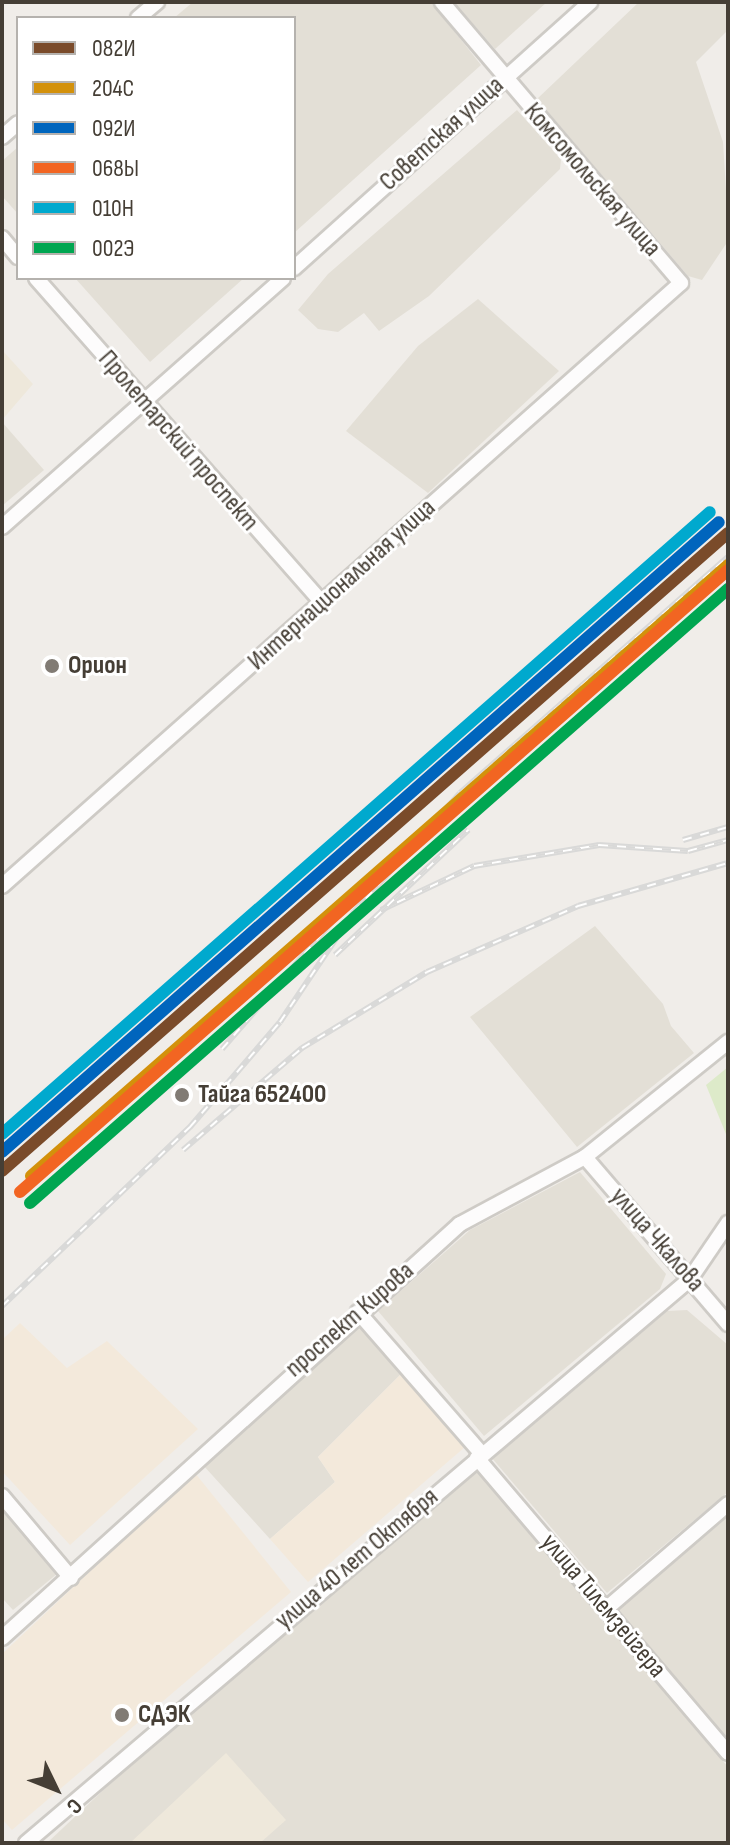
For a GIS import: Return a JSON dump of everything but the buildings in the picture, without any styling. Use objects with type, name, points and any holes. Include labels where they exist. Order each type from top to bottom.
[{"type":"street","points":[[140,16],[157,2]]},
{"type":"street","name":"Комсомольская улица","points":[[442,2],[681,283]]},
{"type":"street","name":"Советская улица","points":[[296,266],[590,2]]},
{"type":"street","points":[[2,238],[16,255]]},
{"type":"street","name":"Пролетарский проспект","points":[[38,280],[322,602]]},
{"type":"street","points":[[2,527],[281,280]]},
{"type":"street","name":"Интернациональная улица","points":[[2,886],[681,283]]},
{"type":"street","name":"проспект Кирова","points":[[2,1638],[358,1312],[460,1224],[585,1157],[728,1042]]},
{"type":"street","name":"улица Чкалова","points":[[585,1157],[728,1324]]},
{"type":"street","name":"улица 40 лет Октября","points":[[26,1843],[690,1279],[728,1223]]},
{"type":"street","name":"улица Тилемзейгера","points":[[358,1312],[728,1753]]},
{"type":"street","points":[[2,1496],[71,1578]]},
{"type":"street","points":[[606,1609],[728,1504]]},
{"type":"shaded area","points":[[193,2],[431,2],[481,65],[296,231],[296,16],[176,16]]},
{"type":"shaded area","points":[[454,2],[547,2],[495,49]]},
{"type":"shaded area","points":[[639,2],[728,2],[728,30],[696,62],[723,142],[728,222],[728,241],[702,280],[688,276],[537,99]]},
{"type":"shaded area","points":[[517,110],[561,159],[560,169],[429,296],[379,331],[364,313],[338,332],[318,329],[298,310],[328,274]]},
{"type":"shaded area","points":[[16,149],[16,212],[2,196],[2,161]]},
{"type":"shaded area","points":[[77,280],[242,280],[150,362]]},
{"type":"shaded area","points":[[478,299],[559,371],[428,493],[346,431],[418,346]]},
{"type":"shaded area","points":[[2,350],[33,384],[2,420]]},
{"type":"shaded area","points":[[2,422],[44,470],[2,506]]},
{"type":"shaded area","points":[[595,926],[663,1004],[671,1026],[694,1053],[577,1147],[470,1017]]},
{"type":"shaded area","points":[[580,1172],[666,1274],[660,1289],[484,1436],[378,1311],[470,1230]]},
{"type":"shaded area","points":[[687,1310],[728,1345],[728,1492],[607,1593],[491,1457],[667,1311]]},
{"type":"shaded area","points":[[20,1323],[67,1368],[107,1341],[198,1429],[70,1545],[2,1471],[2,1340]]},
{"type":"shaded area","points":[[359,1324],[401,1374],[318,1457],[335,1482],[270,1539],[203,1465]]},
{"type":"shaded area","points":[[401,1374],[465,1447],[308,1582],[270,1539],[335,1482],[318,1457]]},
{"type":"shaded area","points":[[476,1469],[728,1767],[728,1843],[47,1843],[197,1702]]},
{"type":"shaded area","points":[[195,1473],[291,1592],[12,1830],[2,1819],[2,1654]]},
{"type":"shaded area","points":[[2,1502],[63,1569],[13,1610],[2,1598]]},
{"type":"shaded area","points":[[728,1517],[728,1740],[617,1610]]},
{"type":"shaded area","points":[[226,1753],[286,1820],[260,1843],[130,1843]]},
{"type":"green space","points":[[728,1067],[728,1139],[706,1085]]},
{"type":"railway","points":[[2,1306],[190,1127],[280,1022],[354,912],[460,793],[728,557]]},
{"type":"railway","points":[[683,840],[728,827]]},
{"type":"railway","points":[[335,955],[468,830]]},
{"type":"railway","points":[[381,910],[474,866],[599,845],[688,851],[728,840]]},
{"type":"railway","points":[[183,1150],[302,1048],[427,972],[578,906],[728,863]]},
{"type":"railway","points":[[222,1049],[352,899]]},
{"type":"transit line","name":"010Н","points":[[2,1134],[710,512]]},
{"type":"transit line","name":"092И","points":[[2,1152],[719,522]]},
{"type":"transit line","name":"082И","points":[[2,1171],[728,533]]},
{"type":"transit line","name":"204С","points":[[31,1176],[728,565]]},
{"type":"transit line","name":"068Ы","points":[[20,1192],[728,570]]},
{"type":"transit line","name":"002Э","points":[[30,1203],[728,589]]},
{"type":"place","name":"Орион","points":[[52,666]]},
{"type":"place","name":"Тайга 652400","points":[[182,1095]]},
{"type":"place","name":"СДЭК","points":[[122,1715]]}]
